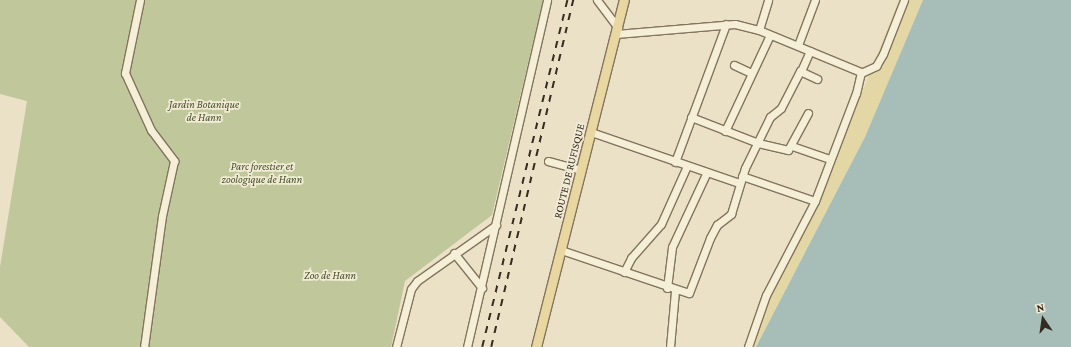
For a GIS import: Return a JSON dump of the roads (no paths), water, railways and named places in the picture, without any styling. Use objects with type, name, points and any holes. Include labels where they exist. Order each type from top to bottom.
[{"type":"main road","name":"ROUTE DE RUFISQUE","points":[[536,347],[624,0]]},
{"type":"street","points":[[140,0],[125,73],[151,130],[174,161],[162,216],[144,347]]},
{"type":"street","points":[[467,347],[482,288],[547,0]]},
{"type":"street","points":[[597,0],[617,31],[726,24],[759,30],[798,45],[861,73]]},
{"type":"street","points":[[759,30],[768,0]]},
{"type":"street","points":[[798,45],[815,0]]},
{"type":"street","points":[[748,347],[766,295],[815,200],[861,73],[876,66],[904,0]]},
{"type":"street","points":[[675,162],[726,24]]},
{"type":"street","points":[[725,131],[770,35]]},
{"type":"street","points":[[561,250],[675,291],[686,294],[691,292],[710,238],[717,225],[731,214],[742,176],[770,117],[781,108],[810,51]]},
{"type":"street","points":[[734,65],[751,73]]},
{"type":"street","points":[[801,71],[817,79]]},
{"type":"street","points":[[691,117],[758,143],[788,150],[792,146],[808,113]]},
{"type":"street","points":[[591,132],[706,174],[740,183]]},
{"type":"street","points":[[792,146],[829,159]]},
{"type":"street","points":[[548,161],[581,170]]},
{"type":"street","points":[[624,272],[631,258],[661,224],[687,166]]},
{"type":"street","points":[[667,288],[672,246],[706,174]]},
{"type":"street","points":[[742,176],[815,200]]},
{"type":"street","points":[[396,347],[411,289],[454,253],[496,225]]},
{"type":"street","points":[[454,253],[482,288]]},
{"type":"street","points":[[670,347],[675,291]]},
{"type":"water","points":[[923,0],[1071,0],[1071,347],[756,347],[865,137]]},
{"type":"railway","points":[[482,347],[567,0]]},
{"type":"railway","points":[[491,347],[573,0]]},
{"type":"park label","name":"Jardin Botanique de Hann","points":[[204,111]]},
{"type":"park label","name":"Parc forestier et zoologique de Hann","points":[[262,173]]},
{"type":"park label","name":"Zoo de Hann","points":[[330,275]]}]
